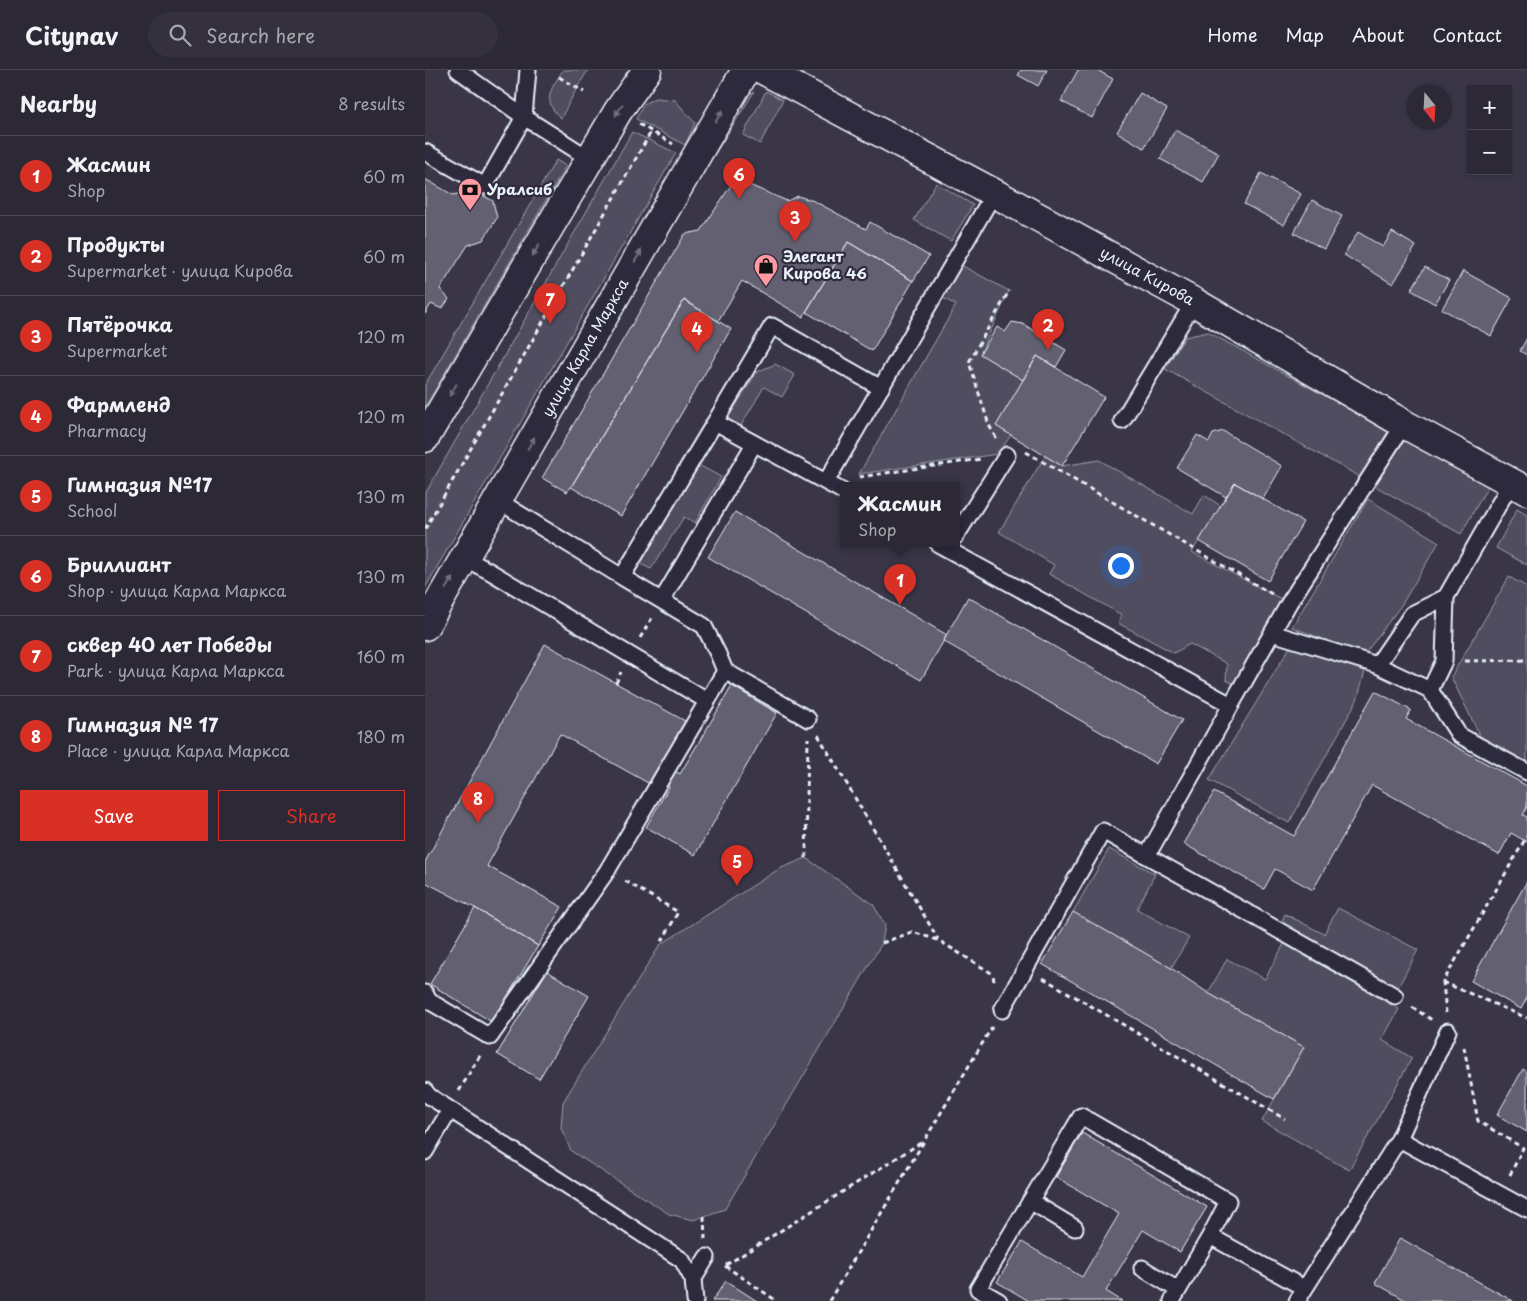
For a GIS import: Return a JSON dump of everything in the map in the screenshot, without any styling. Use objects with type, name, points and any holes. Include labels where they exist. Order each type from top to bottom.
[{"type":"street","points":[[425,438],[618,111],[647,70]]},
{"type":"street","name":"улица Карла Маркса","points":[[425,626],[746,70]]},
{"type":"street","name":"улица Кирова","points":[[763,70],[1194,302],[1404,424],[1519,487]]},
{"type":"lane","points":[[458,70],[524,117],[590,159]]},
{"type":"lane","points":[[425,152],[485,186],[524,117],[528,70]]},
{"type":"lane","points":[[826,482],[994,193]]},
{"type":"lane","points":[[1122,421],[1194,302]]},
{"type":"lane","points":[[622,576],[772,326],[881,388]]},
{"type":"lane","points":[[715,422],[840,490]]},
{"type":"lane","points":[[1147,856],[1289,603],[1404,424]]},
{"type":"lane","points":[[662,600],[754,444]]},
{"type":"lane","points":[[960,530],[1007,455]]},
{"type":"lane","points":[[1377,665],[1412,614],[1446,596],[1519,487]]},
{"type":"lane","points":[[497,500],[704,626],[725,671],[809,719]]},
{"type":"lane","points":[[948,547],[1231,705]]},
{"type":"lane","points":[[464,558],[707,701]]},
{"type":"lane","points":[[1430,690],[1444,661],[1446,596]]},
{"type":"lane","points":[[1272,634],[1377,665],[1430,690],[1459,735],[1527,772]]},
{"type":"lane","points":[[425,993],[429,1001],[490,1037],[607,871],[725,671]]},
{"type":"lane","points":[[1002,1010],[1103,831],[1395,996]]},
{"type":"lane","points":[[1210,1236],[1300,1295],[1399,1139],[1448,1031]]},
{"type":"lane","points":[[425,1091],[429,1096],[450,1110],[682,1260],[693,1280],[695,1301]]},
{"type":"lane","points":[[425,1152],[450,1110]]},
{"type":"lane","points":[[999,1301],[979,1289],[1081,1116],[1228,1201],[1210,1236],[1175,1295],[1142,1268]]},
{"type":"lane","points":[[1399,1139],[1527,1209]]},
{"type":"lane","points":[[1030,1201],[1075,1228]]},
{"type":"lane","points":[[693,1280],[707,1257]]},
{"type":"path","points":[[559,77],[584,92]]},
{"type":"path","points":[[618,111],[673,144]]},
{"type":"path","points":[[425,529],[651,132]]},
{"type":"path","points":[[1007,455],[989,425],[969,362],[1009,291]]},
{"type":"path","points":[[826,482],[1024,451],[1289,603]]},
{"type":"path","points":[[1444,661],[1527,660]]},
{"type":"path","points":[[806,858],[809,719]]},
{"type":"path","points":[[809,719],[938,940]]},
{"type":"path","points":[[1448,1031],[1443,982],[1527,836]]},
{"type":"path","points":[[607,871],[678,912],[660,945]]},
{"type":"path","points":[[829,1301],[1002,1010],[993,974],[938,940],[912,932],[882,943]]},
{"type":"path","points":[[1025,967],[1285,1119]]},
{"type":"path","points":[[1443,982],[1527,1018]]},
{"type":"path","points":[[1395,996],[1463,1041],[1479,1121],[1523,1148],[1500,1194]]},
{"type":"path","points":[[450,1110],[456,1095],[473,1068]]},
{"type":"path","points":[[721,1270],[923,1141]]},
{"type":"path","points":[[703,1216],[707,1257]]},
{"type":"path","points":[[725,1266],[777,1301]]},
{"type":"shaded area","points":[[563,70],[588,70],[561,118],[551,106],[550,95]]},
{"type":"shaded area","points":[[766,91],[783,100],[760,144],[743,135]]},
{"type":"shaded area","points":[[754,92],[713,157],[704,151],[739,96]]},
{"type":"shaded area","points":[[655,98],[675,100],[695,123],[685,145],[636,119],[644,104]]},
{"type":"shaded area","points":[[632,132],[676,153],[425,588],[425,494]]},
{"type":"shaded area","points":[[556,160],[566,166],[425,407],[425,385]]},
{"type":"shaded area","points":[[936,183],[973,205],[951,241],[914,220]]},
{"type":"shaded area","points":[[961,265],[1009,291],[980,354],[1023,380],[996,426],[1011,435],[998,454],[859,474],[956,305],[941,297]]},
{"type":"shaded area","points":[[1208,332],[1391,432],[1362,478],[1165,369],[1185,337]]},
{"type":"shaded area","points":[[775,364],[795,375],[782,397],[764,387],[739,429],[726,421],[757,372]]},
{"type":"shaded area","points":[[1402,438],[1488,486],[1461,534],[1375,486]]},
{"type":"shaded area","points":[[1045,456],[1062,466],[1099,460],[1193,514],[1204,495],[1221,506],[1192,552],[1289,603],[1241,687],[1226,680],[1227,664],[1190,644],[1174,653],[1118,623],[1122,615],[1049,574],[1054,565],[999,532]]},
{"type":"shaded area","points":[[693,462],[721,477],[695,523],[684,517],[651,569],[632,560]]},
{"type":"shaded area","points":[[1368,499],[1439,542],[1402,604],[1364,655],[1292,627]]},
{"type":"shaded area","points":[[1517,509],[1527,515],[1527,565],[1496,548]]},
{"type":"shaded area","points":[[1509,577],[1527,587],[1527,772],[1486,748],[1451,677]]},
{"type":"shaded area","points":[[1290,647],[1365,671],[1357,700],[1289,823],[1209,780]]},
{"type":"shaded area","points":[[1109,849],[1155,874],[1137,909],[1189,938],[1171,968],[1073,912]]},
{"type":"shaded area","points":[[806,858],[873,904],[885,925],[882,943],[725,1209],[693,1220],[669,1214],[571,1151],[561,1128],[563,1102],[660,945],[779,869]]},
{"type":"shaded area","points":[[1338,908],[1418,950],[1396,991],[1278,929],[1285,914],[1324,934]]},
{"type":"shaded area","points":[[1284,944],[1399,1009],[1382,1040],[1412,1058],[1349,1170],[1262,1121],[1304,1047],[1208,993],[1227,959],[1265,979]]},
{"type":"building","points":[[1021,70],[1047,70],[1038,86],[1018,75]]},
{"type":"building","points":[[1078,70],[1097,70],[1113,79],[1092,118],[1061,101]]},
{"type":"building","points":[[1140,93],[1167,109],[1144,148],[1117,132]]},
{"type":"building","points":[[1175,130],[1219,153],[1203,182],[1160,159]]},
{"type":"building","points":[[1261,173],[1301,194],[1284,225],[1244,204]]},
{"type":"building","points":[[425,179],[453,195],[473,190],[493,201],[497,218],[483,240],[468,245],[440,289],[449,299],[442,309],[431,304],[425,314]]},
{"type":"building","points":[[735,179],[787,201],[798,196],[814,201],[866,229],[870,222],[929,256],[913,281],[848,242],[803,317],[742,281],[718,321],[684,300],[571,487],[567,492],[542,478],[685,234],[701,231]]},
{"type":"building","points":[[1312,200],[1342,216],[1324,249],[1294,233]]},
{"type":"building","points":[[1358,232],[1383,247],[1392,232],[1416,246],[1393,284],[1344,255]]},
{"type":"building","points":[[848,242],[913,281],[872,351],[806,312]]},
{"type":"building","points":[[1425,267],[1449,280],[1435,304],[1411,290]]},
{"type":"building","points":[[1463,271],[1512,298],[1491,336],[1442,309]]},
{"type":"building","points":[[684,300],[731,329],[621,516],[571,487]]},
{"type":"building","points":[[1012,322],[1023,324],[1066,350],[1056,367],[1037,356],[1023,380],[980,354],[997,327],[1005,332]]},
{"type":"building","points":[[1527,338],[1527,355],[1520,351]]},
{"type":"building","points":[[1037,356],[1104,397],[1062,466],[996,426]]},
{"type":"building","points":[[1223,431],[1282,466],[1263,499],[1235,483],[1226,497],[1177,468],[1197,435],[1209,442],[1213,434]]},
{"type":"building","points":[[1235,483],[1303,522],[1268,581],[1199,541]]},
{"type":"building","points":[[735,512],[947,635],[921,680],[708,557]]},
{"type":"building","points":[[968,597],[1182,720],[1156,764],[943,641]]},
{"type":"building","points":[[545,644],[685,721],[650,784],[560,734],[487,866],[562,907],[538,946],[475,908],[425,882],[425,862]]},
{"type":"building","points":[[732,686],[777,713],[695,855],[646,827],[669,787],[652,777],[661,763],[680,774]]},
{"type":"building","points":[[1375,691],[1411,710],[1406,719],[1527,786],[1527,807],[1523,815],[1527,817],[1527,842],[1511,833],[1499,855],[1372,785],[1313,890],[1275,869],[1264,889],[1184,844],[1214,792],[1294,836]]},
{"type":"building","points":[[1527,881],[1527,998],[1521,1009],[1471,981]]},
{"type":"building","points":[[475,908],[538,946],[492,1022],[430,984]]},
{"type":"building","points":[[1073,912],[1171,968],[1208,993],[1304,1047],[1274,1099],[1042,964]]},
{"type":"building","points":[[547,971],[589,996],[539,1079],[497,1054]]},
{"type":"building","points":[[1523,1069],[1527,1072],[1527,1132],[1497,1115]]},
{"type":"building","points":[[1082,1133],[1207,1207],[1180,1252],[1143,1230],[1106,1291],[1122,1301],[1029,1301],[997,1282],[1022,1242],[1082,1277],[1119,1214],[1056,1177]]},
{"type":"building","points":[[1400,1238],[1513,1301],[1407,1301],[1375,1283]]},
{"type":"building","points":[[726,1281],[757,1301],[712,1301]]},
{"type":"place","name":"Бриллиант","points":[[739,199]]},
{"type":"place","name":"Уралсиб","points":[[470,211]]},
{"type":"place","name":"Пятёрочка","points":[[795,242]]},
{"type":"place","name":"Элегант Кирова 46","points":[[766,287]]},
{"type":"place","name":"сквер 40 лет Победы","points":[[550,324]]},
{"type":"place","name":"Продукты","points":[[1048,350]]},
{"type":"place","name":"Фармленд","points":[[697,353]]},
{"type":"place","name":"Жасмин","points":[[900,605]]},
{"type":"place","name":"Гимназия № 17","points":[[478,823]]},
{"type":"place","name":"Гимназия №17","points":[[737,886]]}]
